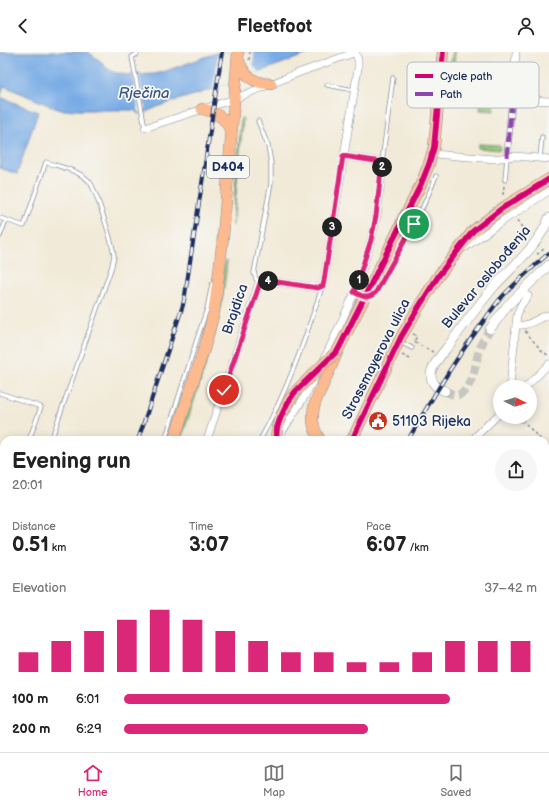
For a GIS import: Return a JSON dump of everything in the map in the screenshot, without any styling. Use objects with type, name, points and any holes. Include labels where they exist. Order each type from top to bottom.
[{"type":"main road","points":[[442,62],[443,52]]},
{"type":"main road","points":[[238,55],[243,71],[248,76],[256,82],[271,84]]},
{"type":"main road","name":"D404","points":[[175,436],[209,332],[215,305],[223,236],[238,55]]},
{"type":"main road","points":[[317,436],[313,424],[312,413],[314,405],[338,350],[421,184],[433,154],[437,108]]},
{"type":"main road","points":[[202,109],[216,114],[223,120],[230,130],[231,137]]},
{"type":"main road","name":"Strossmayerova ulica","points":[[354,436],[399,341],[439,275],[474,231],[482,224],[501,209],[549,179]]},
{"type":"main road","points":[[277,436],[280,419],[292,397],[305,382],[338,350]]},
{"type":"street","points":[[145,128],[234,98],[356,52],[358,68],[323,286]]},
{"type":"street","points":[[515,62],[516,52]]},
{"type":"street","points":[[539,100],[549,101]]},
{"type":"street","points":[[507,157],[511,108]]},
{"type":"street","points":[[433,154],[494,159],[516,156],[549,159]]},
{"type":"street","points":[[279,436],[303,399],[321,366],[354,292],[371,240],[376,216],[382,162],[343,156]]},
{"type":"street","points":[[458,250],[466,247],[493,230],[549,191]]},
{"type":"street","points":[[541,196],[549,200]]},
{"type":"street","name":"Bulevar oslobođenja","points":[[445,391],[435,385],[432,381],[431,373],[435,363],[492,289],[536,242],[549,218]]},
{"type":"street","points":[[490,329],[507,306],[549,265]]},
{"type":"street","name":"Brajdica","points":[[208,436],[260,283],[264,280],[318,288],[323,286]]},
{"type":"street","points":[[511,380],[517,315],[521,305],[528,296]]},
{"type":"street","points":[[516,325],[522,326],[529,324],[542,316],[549,315]]},
{"type":"street","points":[[533,380],[549,364]]},
{"type":"street","points":[[476,436],[493,420]]},
{"type":"lane","points":[[138,52],[132,57],[145,128]]},
{"type":"lane","points":[[382,162],[393,78]]},
{"type":"lane","points":[[327,85],[354,90]]},
{"type":"lane","points":[[258,121],[268,146],[271,162],[271,184],[254,273],[256,279],[260,283]]},
{"type":"lane","points":[[540,158],[542,137]]},
{"type":"lane","points":[[504,180],[507,157]]},
{"type":"lane","points":[[0,218],[24,226],[46,162],[80,174],[90,182],[97,197],[114,256],[112,266],[52,436]]},
{"type":"lane","points":[[354,292],[364,297],[372,296],[376,292],[429,195],[436,176]]},
{"type":"lane","points":[[0,236],[6,220]]},
{"type":"lane","points":[[217,252],[223,236]]},
{"type":"lane","points":[[166,436],[205,317],[213,279]]},
{"type":"lane","points":[[262,436],[296,363],[323,286]]},
{"type":"lane","points":[[399,341],[412,348]]},
{"type":"lane","points":[[0,393],[41,407],[30,436]]},
{"type":"path","points":[[503,195],[504,180]]},
{"type":"path","points":[[516,218],[523,229]]},
{"type":"path","points":[[540,252],[546,247]]},
{"type":"path","points":[[526,333],[549,356]]},
{"type":"path","points":[[415,335],[417,336],[414,342],[433,352]]},
{"type":"path","points":[[400,355],[410,359]]},
{"type":"path","points":[[526,424],[537,436]]},
{"type":"green space","points":[[453,52],[455,52],[454,62],[450,62]]},
{"type":"green space","points":[[480,108],[494,108],[494,111],[480,110]]},
{"type":"green space","points":[[241,118],[243,119],[232,226]]},
{"type":"green space","points":[[478,144],[500,145],[500,150],[478,148]]},
{"type":"green space","points":[[225,261],[227,262],[224,285],[215,330],[203,375],[182,436],[179,436]]},
{"type":"water","name":"Rječina","points":[[0,52],[88,52],[113,72],[133,75],[155,74],[219,52],[313,52],[213,89],[139,114],[134,110],[60,110],[4,86],[0,97]]},
{"type":"water","points":[[0,97],[38,112],[17,174],[0,168]]},
{"type":"pier","points":[[218,52],[254,52],[253,64],[260,72],[213,89]]},
{"type":"pier","points":[[133,75],[139,75],[146,112],[139,114]]},
{"type":"tunnel","points":[[445,391],[458,395],[468,386],[478,354],[490,329]]},
{"type":"railway","points":[[139,436],[183,305],[222,52]]},
{"type":"railway","points":[[410,436],[450,369],[494,306],[549,253]]},
{"type":"marked path","points":[[507,157],[511,108]]},
{"type":"cycle path","points":[[442,62],[443,52]]},
{"type":"cycle path","points":[[276,436],[280,419],[288,402],[295,392],[338,350],[421,184],[434,147],[438,108]]},
{"type":"cycle path","points":[[354,436],[401,337],[439,275],[473,231],[501,209],[549,179]]},
{"type":"place","name":"51103 Rijeka","points":[[378,421]]},
{"type":"route","points":[[224,390],[260,283],[264,280],[318,288],[323,286],[343,156],[382,162],[376,216],[371,240],[354,292],[364,297],[368,297],[372,296],[376,292],[414,224]]}]
